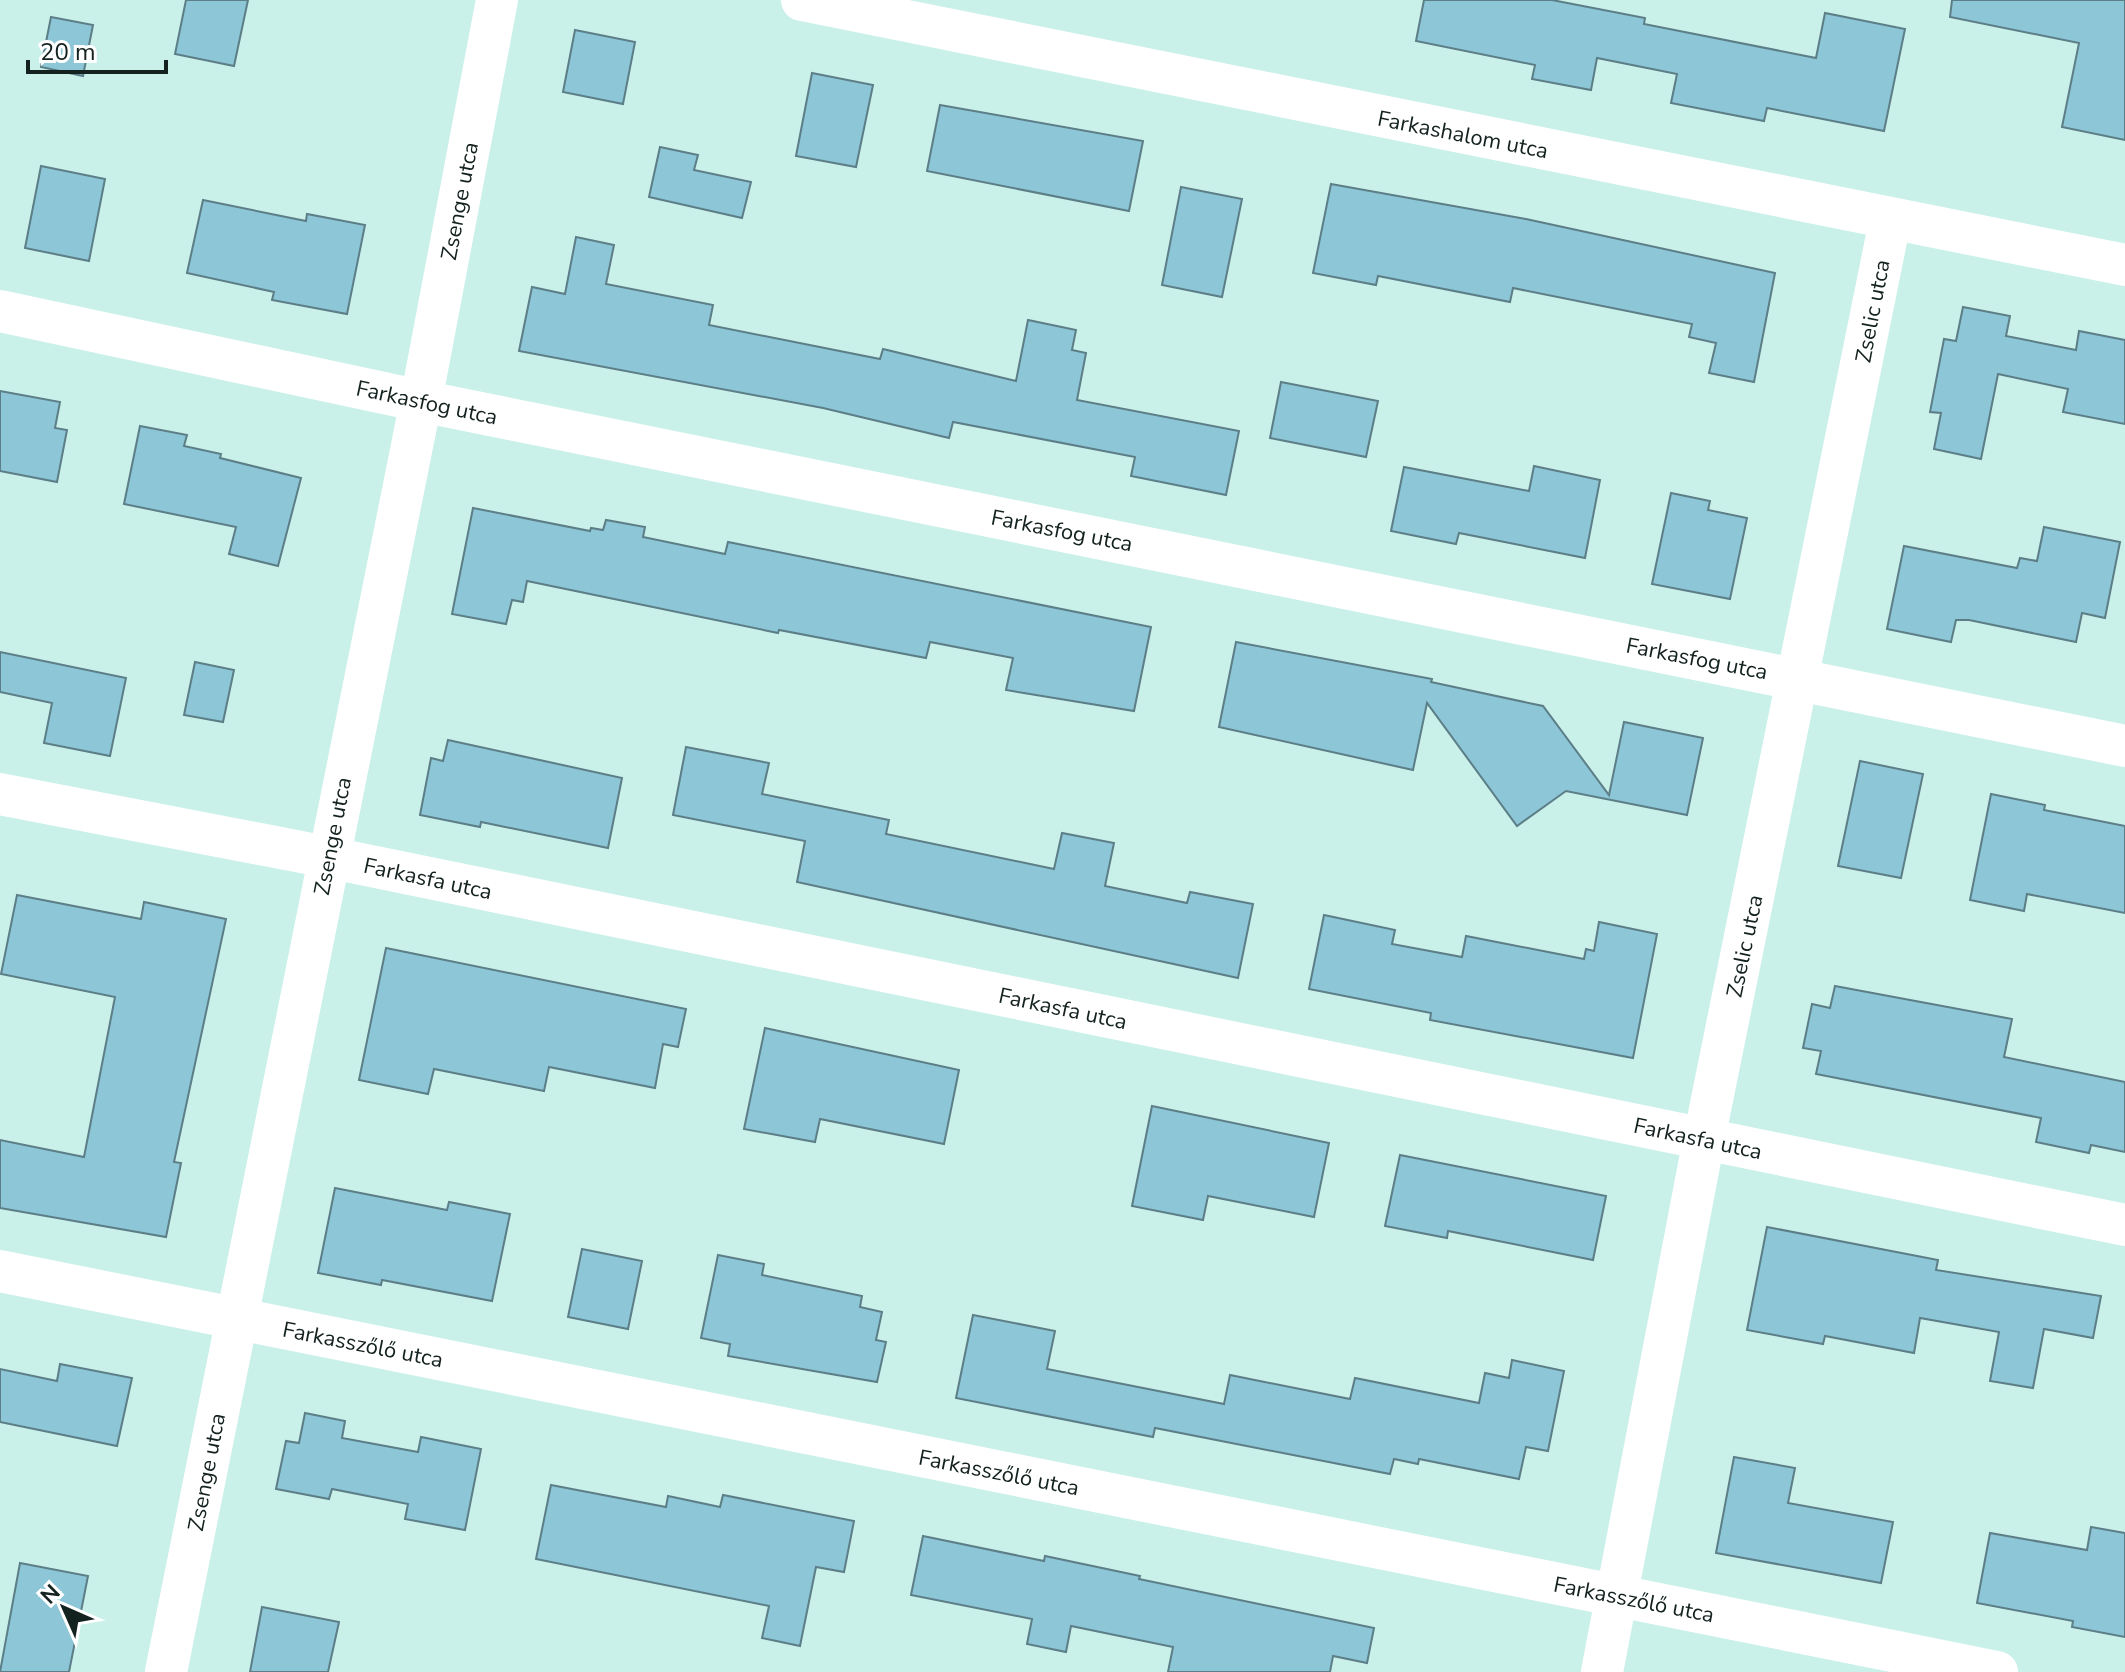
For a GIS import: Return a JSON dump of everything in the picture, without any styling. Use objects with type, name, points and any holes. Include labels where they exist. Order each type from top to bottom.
[{"type":"street","name":"Zsenge utca","points":[[166,1672],[327,857],[421,401],[497,0]]},
{"type":"street","name":"Farkashalom utca","points":[[802,0],[1890,221],[2125,265]]},
{"type":"street","name":"Zselic utca","points":[[1602,1672],[1704,1139],[1890,221]]},
{"type":"street","name":"Farkasfog utca","points":[[0,311],[421,401],[2125,746]]},
{"type":"street","name":"Farkasfa utca","points":[[0,794],[327,857],[2125,1225]]},
{"type":"street","name":"Farkasszőlő utca","points":[[0,1271],[1997,1672]]},
{"type":"building","points":[[186,0],[248,0],[234,66],[175,54]]},
{"type":"building","points":[[1424,0],[1552,0],[1645,18],[1644,24],[1816,58],[1825,13],[1905,29],[1884,131],[1767,108],[1764,121],[1671,103],[1677,74],[1597,58],[1591,90],[1532,79],[1535,65],[1416,41]]},
{"type":"building","points":[[1952,0],[2125,0],[2125,140],[2062,127],[2079,43],[1950,17]]},
{"type":"building","points":[[51,17],[93,25],[83,76],[41,67]]},
{"type":"building","points":[[575,30],[635,42],[623,104],[563,92]]},
{"type":"building","points":[[812,73],[873,85],[856,167],[796,156]]},
{"type":"building","points":[[940,105],[1143,141],[1129,211],[927,171]]},
{"type":"building","points":[[660,147],[698,155],[694,170],[751,182],[742,218],[649,197]]},
{"type":"building","points":[[41,166],[105,179],[89,261],[25,248]]},
{"type":"building","points":[[1331,184],[1526,219],[1775,273],[1754,382],[1709,373],[1716,343],[1689,337],[1692,324],[1513,288],[1510,302],[1378,276],[1376,285],[1313,273]]},
{"type":"building","points":[[1181,187],[1242,199],[1222,297],[1162,285]]},
{"type":"building","points":[[203,200],[306,221],[307,214],[365,225],[347,314],[272,300],[274,292],[187,273]]},
{"type":"building","points":[[576,237],[614,245],[606,284],[713,305],[709,325],[880,359],[883,349],[1016,381],[1028,320],[1076,330],[1072,350],[1086,353],[1077,400],[1239,431],[1226,495],[1131,476],[1135,457],[953,422],[949,438],[823,408],[519,351],[532,287],[565,294]]},
{"type":"building","points":[[1963,307],[2010,316],[2006,336],[2076,350],[2079,331],[2125,340],[2125,424],[2063,412],[2068,389],[1998,374],[1981,459],[1934,449],[1941,413],[1930,412],[1944,339],[1956,341]]},
{"type":"building","points":[[1281,382],[1378,401],[1366,457],[1270,438]]},
{"type":"building","points":[[0,391],[60,402],[55,428],[67,430],[57,482],[0,471]]},
{"type":"building","points":[[140,426],[187,435],[184,446],[301,478],[278,566],[229,554],[236,527],[124,504]]},
{"type":"building","points":[[1534,466],[1600,480],[1585,558],[1459,533],[1456,544],[1391,531],[1404,467],[1529,491]]},
{"type":"building","points":[[1671,493],[1710,501],[1708,510],[1747,518],[1730,599],[1652,584]]},
{"type":"building","points":[[473,508],[590,531],[591,528],[603,530],[606,520],[645,527],[643,537],[725,554],[728,542],[1151,627],[1134,711],[1006,690],[1013,658],[930,642],[926,658],[779,630],[778,633],[527,581],[523,602],[512,600],[506,624],[452,614]]},
{"type":"building","points":[[2044,527],[2120,542],[2105,618],[2082,613],[2076,642],[1969,620],[1956,620],[1951,642],[1887,629],[1904,546],[2017,568],[2020,558],[2037,561]]},
{"type":"building","points":[[1236,642],[1432,679],[1431,682],[1543,706],[1609,795],[1624,722],[1703,738],[1687,815],[1566,791],[1517,826],[1427,703],[1413,770],[1219,727]]},
{"type":"building","points":[[0,652],[126,678],[110,756],[44,743],[52,703],[0,692]]},
{"type":"building","points":[[195,662],[234,670],[223,722],[184,715]]},
{"type":"building","points":[[448,740],[622,778],[608,848],[481,822],[480,827],[420,815],[431,758],[443,761]]},
{"type":"building","points":[[686,747],[769,763],[762,794],[889,820],[886,834],[1054,869],[1062,833],[1114,843],[1105,886],[1187,903],[1190,892],[1253,904],[1238,978],[797,882],[805,841],[673,815]]},
{"type":"building","points":[[1860,761],[1923,774],[1901,878],[1838,866]]},
{"type":"building","points":[[1991,794],[2045,805],[2044,810],[2125,826],[2125,913],[2027,894],[2024,911],[1970,900]]},
{"type":"building","points":[[17,895],[141,919],[144,902],[226,919],[174,1162],[181,1163],[166,1237],[0,1208],[0,1140],[84,1157],[115,997],[1,974]]},
{"type":"building","points":[[1324,915],[1395,930],[1392,944],[1462,957],[1466,936],[1584,959],[1586,949],[1594,951],[1599,922],[1657,934],[1633,1058],[1430,1020],[1431,1013],[1309,989]]},
{"type":"building","points":[[386,948],[686,1009],[678,1047],[663,1044],[655,1088],[549,1067],[544,1091],[434,1069],[428,1094],[359,1080]]},
{"type":"building","points":[[1835,986],[2012,1019],[2004,1057],[2125,1082],[2125,1152],[2091,1145],[2089,1153],[2036,1142],[2041,1118],[1816,1074],[1821,1051],[1803,1048],[1812,1004],[1830,1008]]},
{"type":"building","points":[[765,1028],[959,1070],[944,1144],[820,1119],[815,1142],[744,1129]]},
{"type":"building","points":[[1152,1106],[1329,1143],[1314,1217],[1208,1196],[1203,1220],[1132,1206]]},
{"type":"building","points":[[1400,1155],[1606,1196],[1593,1260],[1448,1231],[1447,1238],[1385,1226]]},
{"type":"building","points":[[335,1188],[447,1210],[449,1202],[510,1214],[492,1301],[382,1280],[381,1285],[318,1273]]},
{"type":"building","points":[[1767,1227],[1938,1260],[1936,1270],[2101,1296],[2093,1338],[2044,1329],[2033,1388],[1990,1381],[1999,1332],[1920,1318],[1914,1353],[1825,1336],[1823,1344],[1747,1330]]},
{"type":"building","points":[[582,1249],[642,1261],[628,1329],[568,1317]]},
{"type":"building","points":[[718,1255],[764,1264],[762,1275],[862,1296],[860,1307],[882,1312],[876,1340],[886,1342],[877,1382],[728,1356],[730,1344],[701,1338]]},
{"type":"building","points":[[973,1315],[1055,1331],[1047,1369],[1224,1404],[1230,1375],[1350,1399],[1355,1378],[1479,1403],[1485,1373],[1509,1378],[1512,1360],[1564,1371],[1548,1451],[1526,1447],[1519,1479],[1419,1459],[1418,1464],[1394,1459],[1390,1474],[1155,1428],[1153,1437],[956,1398]]},
{"type":"building","points":[[60,1364],[132,1378],[117,1446],[0,1422],[0,1369],[57,1381]]},
{"type":"building","points":[[305,1413],[345,1421],[342,1438],[418,1452],[421,1437],[481,1449],[465,1530],[405,1519],[408,1504],[332,1489],[329,1499],[276,1489],[286,1441],[299,1443]]},
{"type":"building","points":[[1734,1457],[1795,1468],[1788,1503],[1893,1522],[1881,1583],[1716,1553]]},
{"type":"building","points":[[551,1485],[666,1507],[668,1496],[720,1507],[723,1495],[854,1521],[844,1572],[816,1567],[800,1646],[762,1638],[769,1606],[536,1559]]},
{"type":"building","points":[[2091,1527],[2125,1533],[2125,1637],[2072,1627],[2073,1621],[1977,1603],[1990,1533],[2087,1550]]},
{"type":"building","points":[[923,1536],[1044,1561],[1045,1556],[1374,1628],[1367,1663],[1333,1656],[1330,1672],[1168,1672],[1173,1647],[1071,1626],[1066,1652],[1027,1644],[1032,1619],[911,1595]]},
{"type":"building","points":[[20,1563],[88,1576],[69,1672],[0,1672]]},
{"type":"building","points":[[262,1607],[339,1622],[328,1672],[250,1672]]}]
